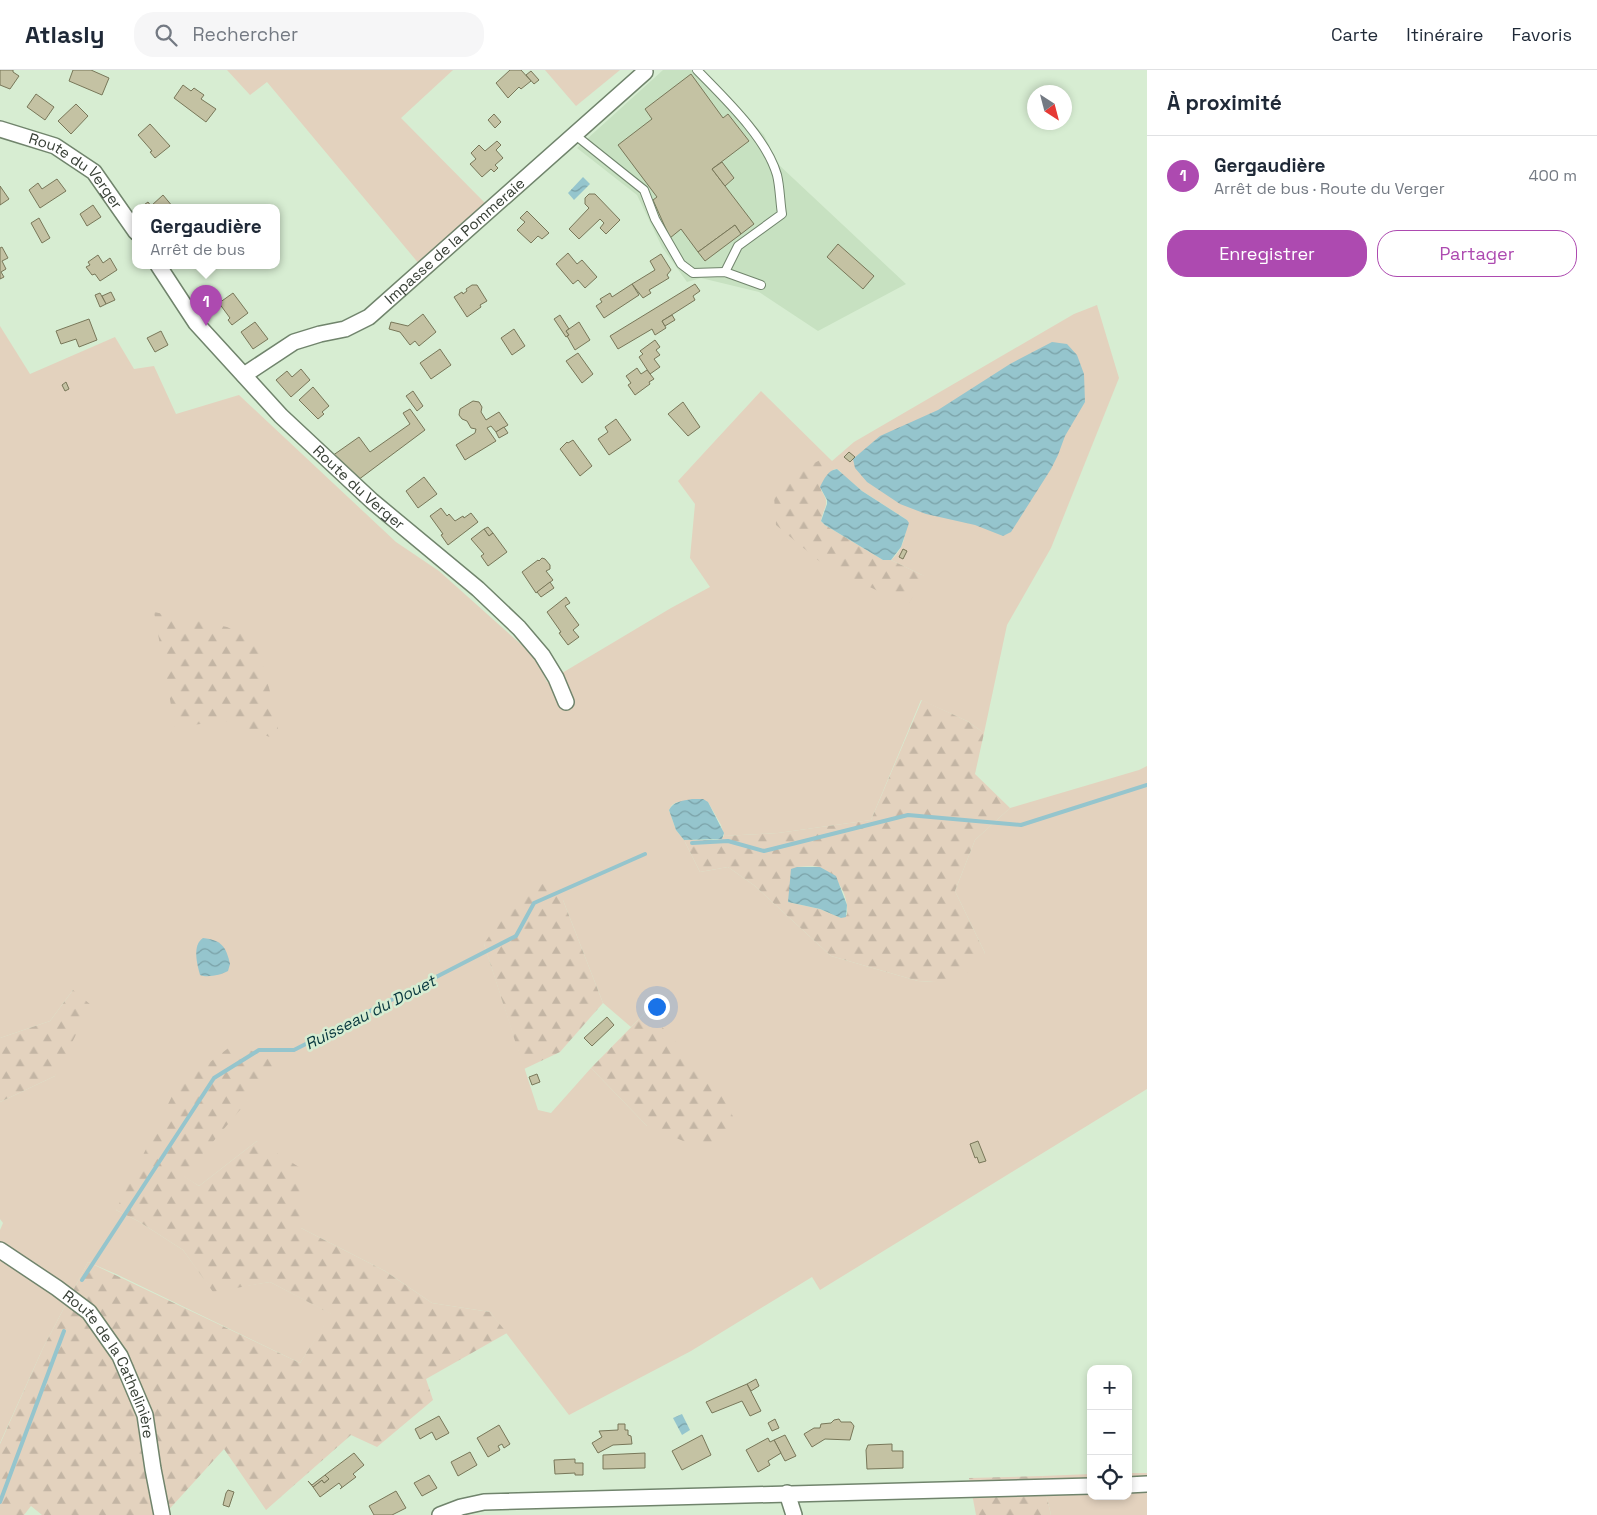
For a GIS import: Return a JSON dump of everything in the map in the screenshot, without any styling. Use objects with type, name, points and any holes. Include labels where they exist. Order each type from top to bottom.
[{"type":"street","name":"Impasse de la Pommeraie","points":[[244,375],[294,342],[345,329],[369,317],[646,71]]},
{"type":"street","name":"Route du Verger","points":[[0,129],[55,146],[94,172],[132,226]]},
{"type":"street","name":"Route du Verger","points":[[161,269],[196,323],[281,416],[372,501],[478,589],[519,628],[542,656],[556,678],[566,702]]},
{"type":"street","name":"Route de la Cathelinière","points":[[0,1250],[89,1312],[120,1356],[145,1415],[162,1515]]},
{"type":"street","points":[[1132,1484],[1147,1484]]},
{"type":"street","points":[[440,1515],[461,1506],[484,1502],[1087,1486]]},
{"type":"street","points":[[787,1493],[794,1515]]},
{"type":"lane","points":[[697,70],[742,117],[765,151],[777,175],[782,214],[738,246],[725,272]]},
{"type":"lane","points":[[574,134],[644,190],[655,220],[681,264],[693,273],[725,272],[761,285]]},
{"type":"shaded area","points":[[663,70],[703,70],[764,135],[779,165],[906,284],[818,331],[759,292],[701,278],[687,282],[662,247],[637,195],[577,148]]},
{"type":"green space","points":[[227,70],[453,70],[401,118],[485,203],[420,265],[267,82],[250,95]]},
{"type":"green space","points":[[545,70],[620,70],[576,106]]},
{"type":"green space","points":[[1097,305],[1119,378],[1051,548],[1007,625],[984,733],[967,721],[921,700],[871,820],[778,833],[724,836],[721,825],[708,802],[677,802],[669,810],[676,830],[684,840],[700,872],[728,867],[755,886],[831,956],[918,981],[934,982],[985,953],[955,891],[975,840],[1010,808],[1147,766],[1147,1089],[820,1290],[812,1277],[691,1351],[569,1415],[490,1312],[432,1303],[385,1271],[301,1228],[257,1141],[199,1186],[183,1176],[278,1064],[116,1210],[138,1221],[183,1250],[213,1291],[270,1282],[332,1314],[300,1363],[88,1262],[43,1348],[0,1443],[0,1230],[3,1223],[0,1219],[0,1102],[55,1076],[73,990],[50,1021],[0,1038],[0,326],[30,374],[115,337],[134,369],[154,366],[176,414],[239,395],[396,542],[439,571],[525,648],[538,662],[547,682],[710,587],[690,558],[695,504],[678,481],[761,391],[832,461],[854,442],[1074,314]],"holes":[[[822,460],[840,471],[862,491],[907,520],[903,542],[891,560],[924,576],[776,525]],[[563,900],[603,1003],[631,1027],[647,1011],[647,1126],[591,1068],[551,1113],[538,1110],[484,944]]]},
{"type":"green space","points":[[822,459],[837,469],[834,469],[821,490],[826,499],[826,505],[821,521],[883,560],[891,560],[924,576],[908,605],[825,566],[776,525],[774,496],[795,473]]},
{"type":"green space","points":[[154,612],[227,627],[256,640],[278,721],[278,740],[226,721],[175,727]]},
{"type":"green space","points":[[922,700],[967,721],[984,733],[975,774],[1010,808],[975,840],[955,891],[985,953],[961,979],[934,982],[918,981],[831,956],[755,886],[728,867],[700,872],[684,840],[718,840],[724,836],[778,833],[871,820]],"holes":[[[797,867],[819,867],[833,876],[844,894],[847,915],[841,918],[820,909],[788,902]]]},
{"type":"green space","points":[[548,881],[563,900],[603,1003],[560,1052],[524,1069],[484,944],[513,900]]},
{"type":"green space","points":[[73,990],[91,1005],[55,1076],[0,1102],[0,1038],[50,1021]]},
{"type":"green space","points":[[647,1011],[715,1083],[737,1124],[710,1152],[647,1126],[591,1068]]},
{"type":"green space","points":[[235,1043],[279,1064],[184,1176],[199,1186],[257,1141],[299,1167],[301,1228],[385,1271],[432,1303],[490,1312],[507,1333],[426,1379],[433,1400],[377,1447],[351,1435],[266,1510],[224,1449],[164,1515],[42,1515],[31,1506],[24,1515],[0,1515],[0,1444],[43,1348],[88,1262],[300,1363],[331,1314],[270,1282],[213,1292],[183,1250],[138,1221],[116,1210],[176,1088]]},
{"type":"green space","points":[[1132,1473],[1147,1473],[1147,1515],[1051,1515],[1042,1476],[1087,1474],[1087,1500],[1132,1500]]},
{"type":"green space","points":[[1042,1476],[1051,1515],[976,1515],[969,1478]]},
{"type":"water","points":[[583,177],[590,184],[574,200],[568,193]]},
{"type":"water","points":[[1052,342],[1067,344],[1077,355],[1084,374],[1085,402],[1065,436],[1051,469],[1011,532],[1003,536],[975,525],[926,514],[900,504],[867,482],[855,468],[853,459],[880,436],[938,410],[1010,364]]},
{"type":"water","points":[[837,469],[862,491],[909,523],[901,547],[891,560],[883,560],[821,521],[827,500],[820,487],[829,473]]},
{"type":"water","points":[[692,799],[703,799],[708,802],[724,833],[722,839],[684,840],[676,830],[669,810],[676,803]]},
{"type":"water","points":[[797,867],[820,867],[836,876],[847,905],[846,917],[841,918],[820,909],[788,902],[791,869]]},
{"type":"water","points":[[203,938],[222,945],[227,953],[230,964],[228,971],[214,976],[200,975],[196,950],[197,945]]},
{"type":"water","points":[[682,1414],[690,1430],[682,1435],[673,1418]]},
{"type":"building","points":[[0,70],[13,70],[19,76],[10,89],[0,85]]},
{"type":"building","points":[[73,70],[91,70],[109,78],[102,95],[69,81]]},
{"type":"building","points":[[510,70],[521,70],[531,81],[521,89],[519,87],[508,98],[496,83]]},
{"type":"building","points":[[531,71],[539,80],[534,84],[526,75]]},
{"type":"building","points":[[691,74],[723,118],[728,114],[749,141],[712,169],[754,224],[741,234],[735,225],[698,252],[681,229],[670,238],[653,200],[657,197],[618,145],[652,119],[645,109]]},
{"type":"building","points":[[183,85],[191,91],[194,88],[204,95],[201,99],[216,109],[206,122],[174,98]]},
{"type":"building","points":[[36,94],[54,107],[45,120],[27,107]]},
{"type":"building","points":[[76,104],[88,116],[71,134],[58,121]]},
{"type":"building","points":[[494,114],[501,122],[495,128],[488,120]]},
{"type":"building","points":[[150,124],[170,146],[155,158],[150,152],[152,151],[138,135]]},
{"type":"building","points":[[497,141],[501,145],[496,150],[503,158],[495,165],[498,168],[494,172],[491,169],[482,177],[470,164],[476,159],[471,153],[479,145],[485,151]]},
{"type":"building","points":[[722,162],[734,178],[725,186],[712,169]]},
{"type":"building","points":[[57,179],[66,191],[40,208],[29,190],[38,183],[42,189]]},
{"type":"building","points":[[0,186],[9,199],[0,205]]},
{"type":"building","points":[[589,194],[595,194],[620,220],[606,234],[600,228],[604,223],[600,219],[579,239],[569,229],[589,208],[585,204],[585,198]]},
{"type":"building","points":[[163,195],[170,204],[153,204]]},
{"type":"building","points":[[93,205],[101,217],[87,226],[80,214]]},
{"type":"building","points":[[527,211],[549,233],[542,239],[538,236],[531,243],[517,230],[525,222],[520,218]]},
{"type":"building","points":[[39,218],[50,238],[42,243],[31,223]]},
{"type":"building","points":[[735,225],[741,234],[705,261],[698,252]]},
{"type":"building","points":[[838,244],[874,276],[863,289],[827,257]]},
{"type":"building","points":[[2,247],[8,258],[2,261],[6,269],[1,272],[4,277],[0,279],[0,248]]},
{"type":"building","points":[[568,253],[577,264],[582,260],[597,277],[585,288],[578,280],[573,284],[556,264]]},
{"type":"building","points":[[661,254],[671,270],[667,275],[669,278],[649,290],[651,293],[643,298],[632,284],[655,270],[650,261]]},
{"type":"building","points":[[98,255],[103,263],[110,258],[117,270],[100,281],[86,267],[90,265],[88,262]]},
{"type":"building","points":[[632,284],[639,295],[604,318],[596,306],[602,302],[600,299],[610,293],[612,297]]},
{"type":"building","points":[[695,284],[700,291],[693,296],[695,300],[662,321],[666,328],[655,335],[652,329],[618,349],[610,336]]},
{"type":"building","points":[[472,285],[477,285],[487,301],[467,317],[454,297],[462,292],[463,294]]},
{"type":"building","points":[[111,292],[115,300],[106,304],[102,296]]},
{"type":"building","points":[[100,293],[106,304],[100,307],[95,295]]},
{"type":"building","points":[[233,293],[248,313],[232,325],[228,320],[230,318],[219,303]]},
{"type":"building","points":[[423,314],[436,332],[419,346],[415,341],[410,345],[400,332],[389,329],[391,322],[408,326]]},
{"type":"building","points":[[560,315],[569,329],[566,331],[569,335],[566,337],[554,319]]},
{"type":"building","points":[[672,315],[675,320],[665,326],[662,321]]},
{"type":"building","points":[[89,319],[97,340],[79,347],[76,339],[61,344],[56,331]]},
{"type":"building","points":[[255,322],[268,339],[253,349],[241,332]]},
{"type":"building","points":[[579,322],[590,340],[575,350],[566,331]]},
{"type":"building","points":[[514,329],[525,346],[512,355],[501,338]]},
{"type":"building","points":[[161,331],[168,345],[155,352],[147,338]]},
{"type":"building","points":[[655,340],[660,347],[656,350],[660,355],[654,359],[660,367],[650,374],[639,357],[643,354],[640,351]]},
{"type":"building","points":[[440,349],[451,365],[431,379],[420,363]]},
{"type":"building","points":[[578,353],[593,374],[582,383],[566,361]]},
{"type":"building","points":[[637,368],[641,374],[647,370],[654,379],[635,395],[628,385],[631,383],[626,376]]},
{"type":"building","points":[[301,369],[310,380],[291,397],[276,380],[287,371],[292,377]]},
{"type":"building","points":[[66,382],[69,389],[65,391],[62,385]]},
{"type":"building","points":[[313,387],[329,406],[318,419],[299,400]]},
{"type":"building","points":[[413,391],[423,406],[417,411],[406,396]]},
{"type":"building","points":[[473,401],[479,402],[482,407],[481,412],[486,420],[499,412],[508,425],[496,432],[491,426],[487,428],[496,441],[465,460],[456,445],[475,433],[476,429],[471,428],[467,421],[459,415],[460,409]]},
{"type":"building","points":[[683,402],[700,427],[688,436],[668,414]]},
{"type":"building","points":[[410,409],[425,430],[358,480],[332,456],[359,437],[370,452],[410,424],[403,413]]},
{"type":"building","points":[[616,419],[631,440],[609,455],[598,439],[608,432],[605,427]]},
{"type":"building","points":[[504,427],[508,433],[499,438],[496,432]]},
{"type":"building","points":[[573,440],[592,466],[580,476],[560,449],[567,442]]},
{"type":"building","points":[[849,452],[855,457],[850,462],[844,457]]},
{"type":"building","points":[[424,477],[437,494],[418,508],[406,491]]},
{"type":"building","points":[[441,508],[447,516],[449,514],[455,521],[471,513],[478,522],[448,545],[441,535],[443,534],[430,516]]},
{"type":"building","points":[[488,527],[493,533],[489,536],[484,529]]},
{"type":"building","points":[[484,529],[489,536],[493,533],[507,552],[488,566],[481,556],[484,554],[471,539]]},
{"type":"building","points":[[903,549],[907,551],[903,559],[899,557]]},
{"type":"building","points":[[542,558],[550,565],[550,569],[546,571],[553,580],[536,593],[522,572]]},
{"type":"building","points":[[550,582],[554,588],[541,597],[537,592]]},
{"type":"building","points":[[566,597],[570,603],[565,606],[579,625],[573,630],[579,637],[568,645],[547,612]]},
{"type":"building","points":[[607,1017],[614,1025],[592,1046],[584,1038]]},
{"type":"building","points":[[537,1074],[540,1082],[532,1085],[529,1077]]},
{"type":"building","points":[[978,1141],[986,1161],[979,1163],[970,1144]]},
{"type":"building","points":[[756,1379],[759,1386],[751,1391],[747,1384]]},
{"type":"building","points":[[747,1384],[761,1411],[750,1416],[742,1401],[712,1413],[706,1402]]},
{"type":"building","points":[[439,1416],[449,1433],[436,1440],[432,1432],[420,1439],[415,1429]]},
{"type":"building","points":[[775,1419],[779,1428],[772,1431],[768,1423]]},
{"type":"building","points":[[839,1419],[841,1422],[851,1422],[854,1426],[850,1440],[825,1439],[812,1447],[804,1434],[814,1428],[820,1428],[821,1424],[831,1423]]},
{"type":"building","points":[[618,1424],[625,1424],[625,1430],[628,1430],[628,1435],[631,1436],[632,1444],[613,1445],[598,1453],[592,1443],[602,1437],[599,1431],[618,1430]]},
{"type":"building","points":[[499,1425],[510,1444],[504,1448],[502,1444],[498,1446],[500,1450],[488,1457],[477,1438]]},
{"type":"building","points":[[702,1435],[711,1455],[682,1470],[672,1451]]},
{"type":"building","points":[[785,1435],[796,1456],[785,1461],[774,1440]]},
{"type":"building","points":[[768,1438],[770,1442],[774,1440],[781,1453],[768,1461],[770,1465],[758,1472],[746,1450]]},
{"type":"building","points":[[892,1444],[892,1451],[903,1451],[903,1468],[867,1469],[866,1450],[868,1445]]},
{"type":"building","points":[[470,1452],[477,1465],[458,1476],[451,1462]]},
{"type":"building","points":[[354,1453],[364,1465],[353,1474],[356,1477],[340,1489],[342,1487],[339,1483],[320,1497],[313,1487],[322,1480],[324,1483],[329,1479],[325,1475]]},
{"type":"building","points":[[645,1453],[645,1468],[603,1469],[603,1455]]},
{"type":"building","points":[[575,1459],[575,1463],[583,1463],[583,1475],[575,1475],[575,1473],[555,1474],[554,1460]]},
{"type":"building","points":[[325,1475],[329,1479],[324,1483],[322,1480],[313,1487],[308,1481],[312,1485]]},
{"type":"building","points":[[429,1475],[437,1488],[422,1496],[414,1483]]},
{"type":"building","points":[[228,1490],[234,1492],[229,1507],[223,1505]]},
{"type":"building","points":[[396,1491],[406,1508],[392,1515],[374,1515],[369,1506]]},
{"type":"waterway","name":"Ruisseau du Douet","points":[[692,843],[728,841],[764,851],[908,815],[1021,825],[1147,785]]},
{"type":"waterway","name":"Ruisseau du Douet","points":[[82,1280],[214,1078],[259,1050],[294,1050],[516,936],[534,903],[645,854]]},
{"type":"waterway","name":"Ruisseau du Douet","points":[[0,1502],[64,1331]]},
{"type":"place","name":"Gergaudière","points":[[206,326]]}]
